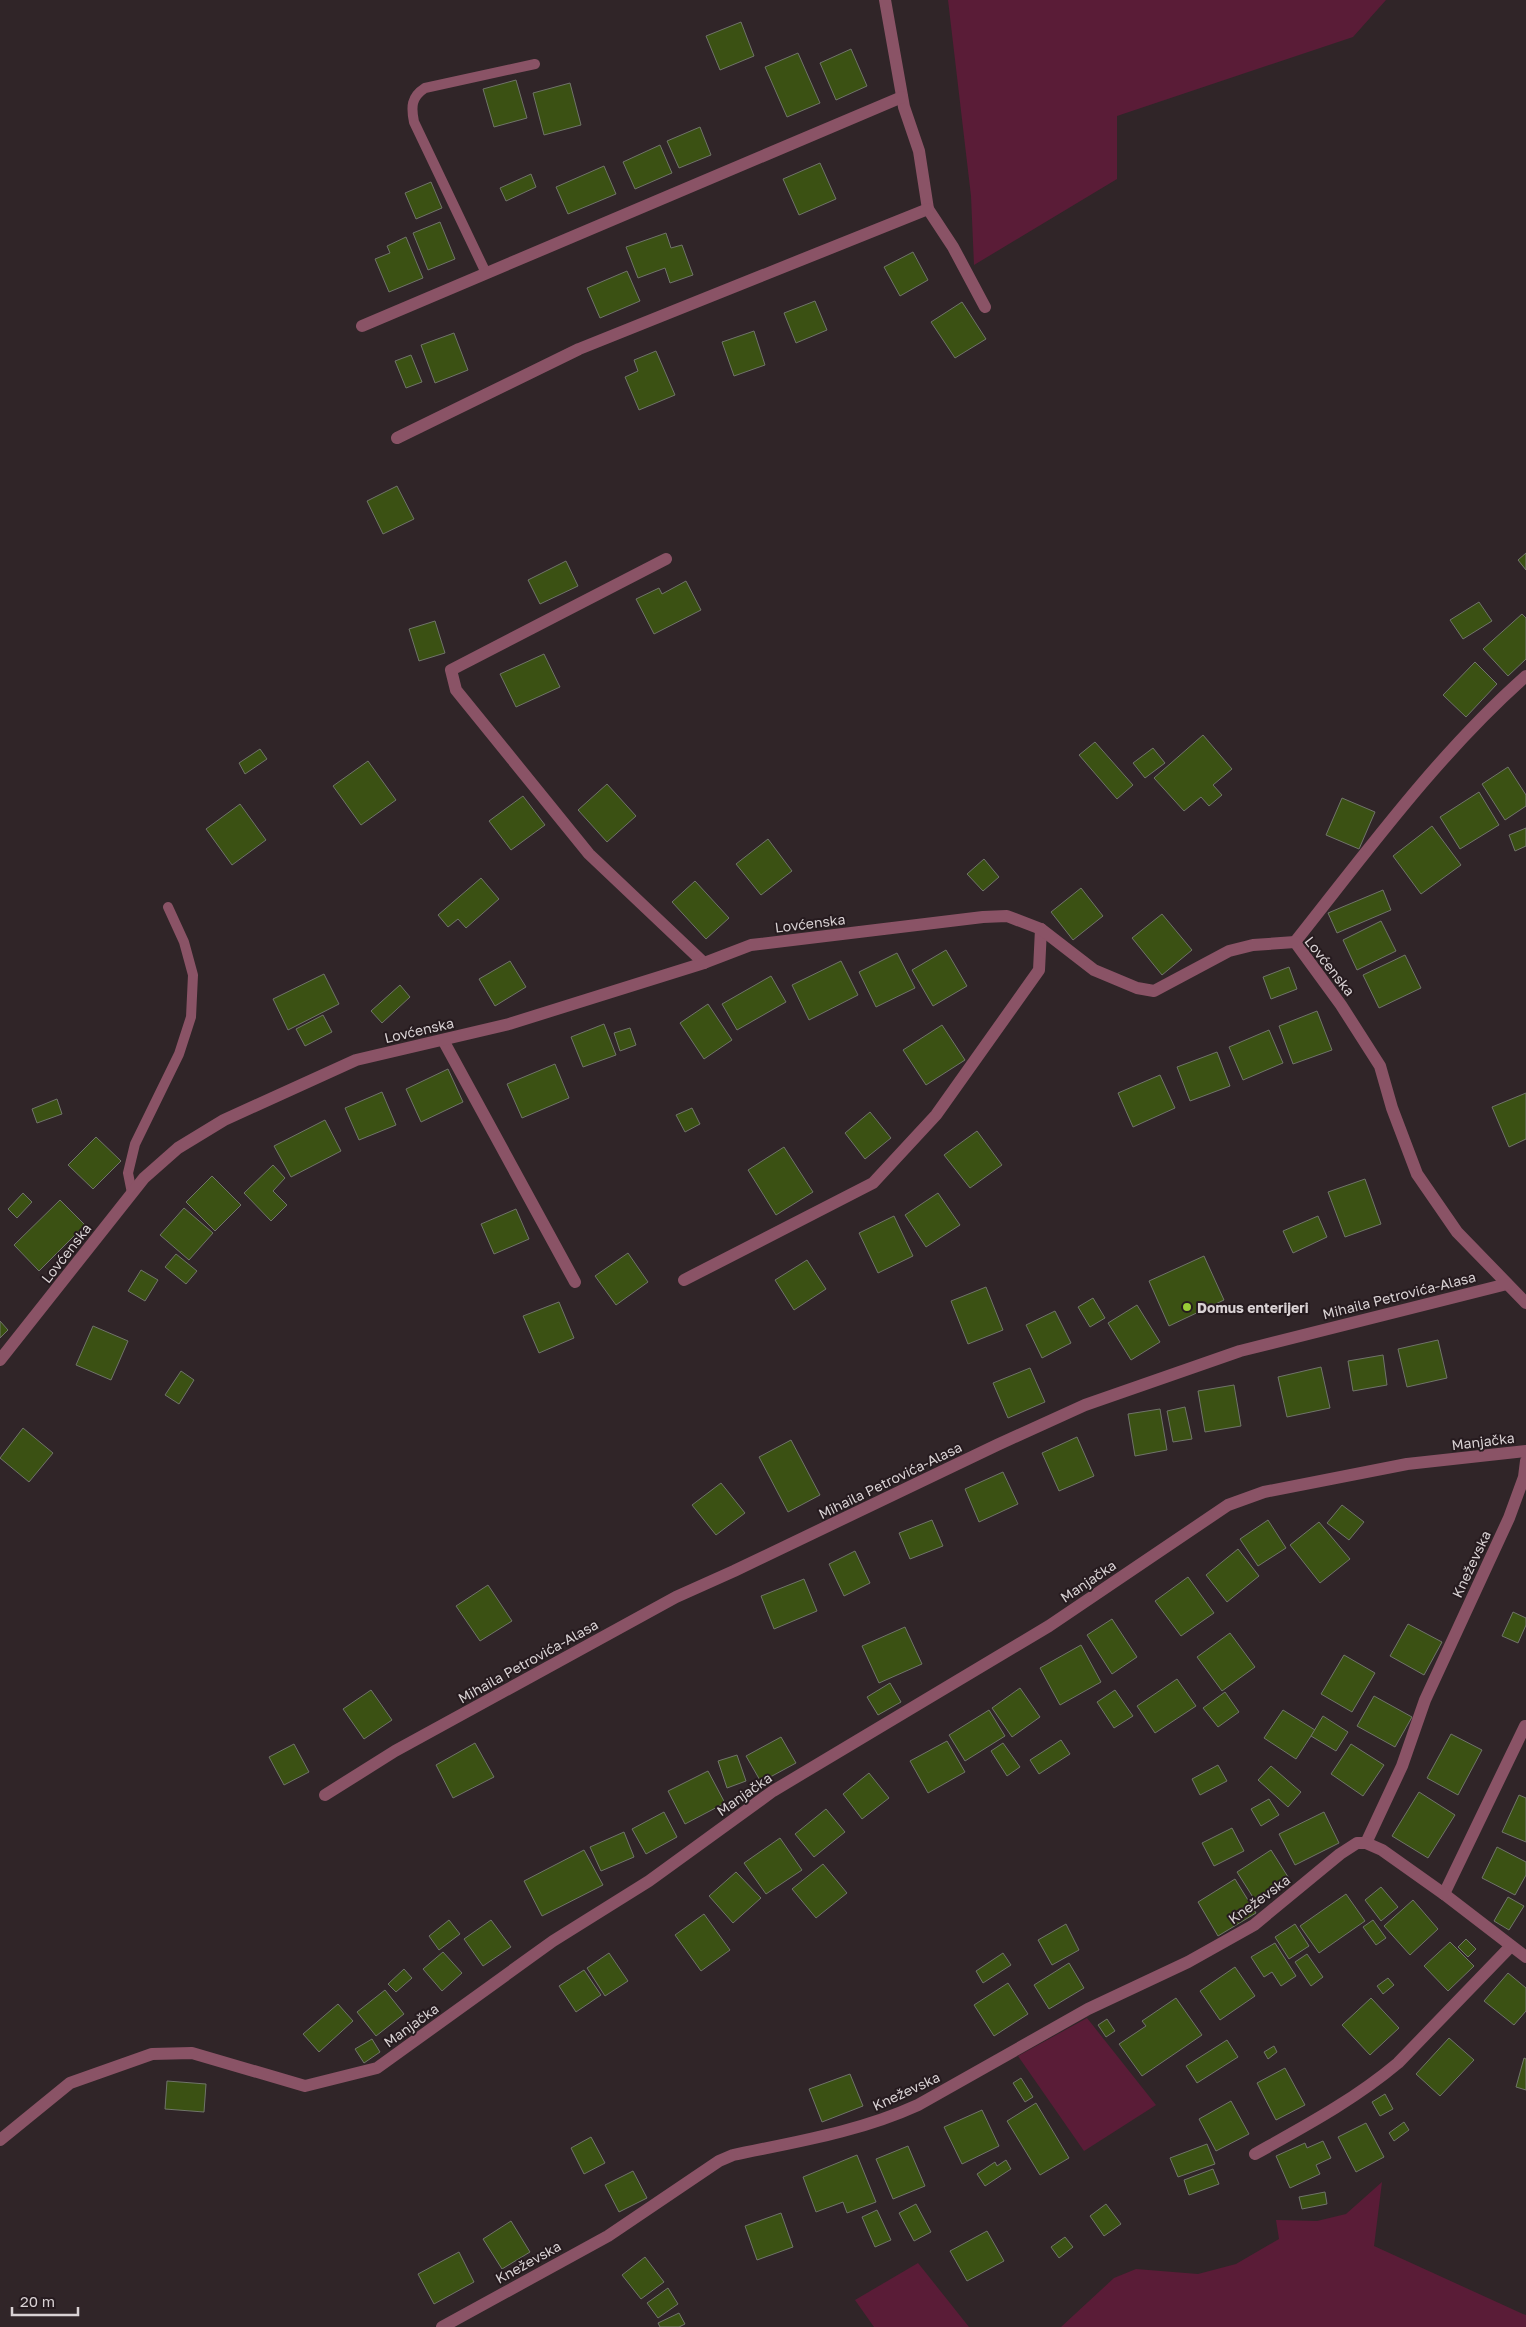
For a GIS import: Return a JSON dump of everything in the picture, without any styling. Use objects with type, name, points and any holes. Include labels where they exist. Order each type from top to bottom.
[{"type":"street","points":[[885,0],[902,97],[919,151],[928,209],[953,247],[985,307]]},
{"type":"street","points":[[362,326],[902,97]]},
{"type":"street","points":[[397,438],[580,349],[928,209]]},
{"type":"street","points":[[666,559],[451,670],[456,690],[589,854],[704,963]]},
{"type":"street","points":[[1295,942],[1425,779],[1496,702],[1526,676]]},
{"type":"street","name":"Lovćenska","points":[[0,1360],[144,1178],[178,1148],[224,1120],[356,1060],[510,1024],[704,963],[751,945],[983,917],[1007,916],[1041,929],[1094,970],[1137,988],[1154,991],[1229,951],[1254,945],[1295,942],[1341,1005],[1380,1066],[1392,1108],[1417,1174],[1457,1232],[1526,1303]]},
{"type":"street","points":[[684,1280],[873,1183],[936,1115],[1039,970],[1041,929]]},
{"type":"street","points":[[443,1040],[575,1282]]},
{"type":"street","name":"Mihaila Petrovića-Alasa","points":[[325,1795],[394,1751],[676,1597],[1085,1404],[1240,1351],[1507,1284]]},
{"type":"street","name":"Manjačka","points":[[0,2140],[70,2083],[152,2054],[192,2053],[305,2086],[377,2068],[553,1941],[649,1881],[772,1791],[1049,1626],[1228,1506],[1264,1492],[1406,1464],[1526,1451]]},
{"type":"street","name":"Kneževska","points":[[442,2327],[608,2236],[719,2161],[732,2155],[862,2126],[891,2117],[918,2105],[1088,2009],[1188,1962],[1254,1925],[1350,1846],[1366,1843],[1402,1766],[1425,1700],[1509,1518],[1524,1477],[1526,1461]]},
{"type":"street","points":[[1444,1894],[1525,1726]]},
{"type":"street","points":[[1366,1843],[1382,1850],[1444,1894],[1526,1957]]},
{"type":"street","points":[[1255,2154],[1334,2110],[1379,2079],[1398,2063],[1511,1946]]},
{"type":"lane","points":[[486,273],[414,122],[413,101],[416,94],[425,88],[534,64]]},
{"type":"lane","points":[[132,1193],[128,1173],[135,1144],[179,1054],[191,1017],[193,975],[184,942],[168,906]]},
{"type":"shaded area","points":[[948,0],[1386,0],[1353,37],[1117,116],[1117,179],[974,265],[971,196]]},
{"type":"shaded area","points":[[1087,2018],[1156,2105],[1084,2151],[1018,2056]]},
{"type":"shaded area","points":[[1382,2182],[1374,2246],[1526,2315],[1526,2327],[1061,2327],[1114,2278],[1136,2269],[1198,2274],[1236,2264],[1279,2239],[1276,2220],[1317,2221],[1346,2214]]},
{"type":"shaded area","points":[[918,2263],[969,2327],[874,2327],[855,2300]]},
{"type":"building","points":[[741,22],[754,56],[720,70],[706,36]]},
{"type":"building","points":[[851,49],[867,86],[836,100],[820,63]]},
{"type":"building","points":[[798,53],[820,103],[787,117],[765,67]]},
{"type":"building","points":[[516,80],[527,118],[494,127],[483,89]]},
{"type":"building","points":[[570,83],[581,125],[544,135],[533,93]]},
{"type":"building","points":[[700,127],[711,155],[679,168],[667,141]]},
{"type":"building","points":[[660,145],[672,173],[635,189],[623,162]]},
{"type":"building","points":[[820,163],[836,199],[799,215],[783,179]]},
{"type":"building","points":[[604,166],[616,194],[568,214],[556,187]]},
{"type":"building","points":[[531,174],[536,187],[506,201],[500,188]]},
{"type":"building","points":[[431,182],[442,208],[416,219],[405,193]]},
{"type":"building","points":[[440,222],[455,259],[428,270],[413,233]]},
{"type":"building","points":[[666,233],[671,248],[682,245],[693,275],[670,283],[665,268],[638,278],[626,247]]},
{"type":"building","points":[[406,237],[423,278],[389,292],[375,259],[390,253],[387,246]]},
{"type":"building","points":[[913,252],[928,280],[900,296],[884,267]]},
{"type":"building","points":[[627,271],[640,301],[600,318],[587,288]]},
{"type":"building","points":[[815,301],[827,330],[796,343],[784,313]]},
{"type":"building","points":[[962,302],[986,339],[955,358],[931,322]]},
{"type":"building","points":[[754,331],[765,365],[734,376],[722,342]]},
{"type":"building","points":[[454,333],[468,370],[435,383],[421,345]]},
{"type":"building","points":[[656,351],[675,395],[639,410],[625,377],[638,371],[634,360]]},
{"type":"building","points":[[411,355],[422,382],[406,388],[395,361]]},
{"type":"building","points":[[397,486],[414,519],[383,534],[367,501]]},
{"type":"building","points":[[1526,553],[1526,570],[1518,560]]},
{"type":"building","points":[[566,561],[578,586],[540,604],[528,580]]},
{"type":"building","points":[[686,581],[701,610],[654,634],[636,599],[659,588],[662,594]]},
{"type":"building","points":[[1479,602],[1492,621],[1463,639],[1450,620]]},
{"type":"building","points":[[1522,614],[1526,618],[1526,659],[1508,676],[1483,649]]},
{"type":"building","points":[[435,621],[445,653],[419,661],[409,629]]},
{"type":"building","points":[[544,654],[560,687],[516,707],[500,674]]},
{"type":"building","points":[[1475,662],[1497,684],[1466,717],[1443,695]]},
{"type":"building","points":[[1203,735],[1232,769],[1213,785],[1222,795],[1209,806],[1201,797],[1184,811],[1154,778]]},
{"type":"building","points":[[1095,742],[1133,785],[1117,799],[1079,755]]},
{"type":"building","points":[[1153,748],[1165,763],[1145,778],[1133,763]]},
{"type":"building","points":[[260,749],[267,759],[245,774],[239,763]]},
{"type":"building","points":[[368,761],[396,800],[361,825],[333,786]]},
{"type":"building","points":[[1508,767],[1526,795],[1526,806],[1505,820],[1482,784]]},
{"type":"building","points":[[607,784],[636,816],[607,842],[578,810]]},
{"type":"building","points":[[1479,792],[1499,825],[1460,849],[1440,817]]},
{"type":"building","points":[[523,796],[545,825],[511,850],[489,821]]},
{"type":"building","points":[[1342,798],[1375,812],[1359,849],[1326,835]]},
{"type":"building","points":[[240,804],[266,840],[232,865],[206,829]]},
{"type":"building","points":[[1432,826],[1461,865],[1421,894],[1393,856]]},
{"type":"building","points":[[1526,828],[1526,846],[1515,851],[1509,835]]},
{"type":"building","points":[[768,839],[792,871],[761,895],[736,864]]},
{"type":"building","points":[[984,859],[999,877],[983,891],[967,874]]},
{"type":"building","points":[[481,878],[499,899],[466,928],[458,919],[448,927],[438,915]]},
{"type":"building","points":[[695,881],[729,918],[706,939],[672,902]]},
{"type":"building","points":[[1081,888],[1103,916],[1073,940],[1051,912]]},
{"type":"building","points":[[1383,890],[1391,910],[1337,933],[1328,913]]},
{"type":"building","points":[[1162,914],[1192,950],[1162,975],[1132,938]]},
{"type":"building","points":[[1381,921],[1396,951],[1357,970],[1343,940]]},
{"type":"building","points":[[946,950],[967,986],[933,1006],[912,970]]},
{"type":"building","points":[[897,953],[915,988],[876,1007],[859,972]]},
{"type":"building","points":[[1405,955],[1421,988],[1379,1008],[1363,975]]},
{"type":"building","points":[[510,961],[526,987],[495,1006],[479,979]]},
{"type":"building","points":[[841,961],[858,995],[809,1020],[792,985]]},
{"type":"building","points":[[1289,967],[1297,989],[1271,999],[1263,977]]},
{"type":"building","points":[[324,974],[339,1004],[288,1030],[273,999]]},
{"type":"building","points":[[771,976],[786,1002],[737,1030],[722,1004]]},
{"type":"building","points":[[400,985],[410,997],[382,1023],[371,1011]]},
{"type":"building","points":[[708,1004],[732,1040],[704,1059],[680,1023]]},
{"type":"building","points":[[1317,1011],[1332,1050],[1293,1064],[1279,1026]]},
{"type":"building","points":[[323,1015],[332,1032],[305,1046],[296,1029]]},
{"type":"building","points":[[604,1024],[616,1055],[583,1067],[571,1037]]},
{"type":"building","points":[[942,1025],[965,1060],[926,1085],[903,1050]]},
{"type":"building","points":[[630,1028],[636,1045],[620,1051],[614,1033]]},
{"type":"building","points":[[1269,1030],[1283,1063],[1243,1080],[1229,1047]]},
{"type":"building","points":[[1217,1052],[1230,1086],[1190,1101],[1177,1067]]},
{"type":"building","points":[[555,1064],[569,1098],[522,1118],[507,1084]]},
{"type":"building","points":[[448,1069],[463,1102],[421,1122],[406,1089]]},
{"type":"building","points":[[1160,1075],[1175,1108],[1133,1127],[1118,1093]]},
{"type":"building","points":[[382,1092],[396,1125],[359,1140],[345,1108]]},
{"type":"building","points":[[1526,1093],[1526,1139],[1509,1147],[1492,1107]]},
{"type":"building","points":[[57,1099],[62,1114],[37,1123],[32,1109]]},
{"type":"building","points":[[692,1108],[700,1124],[685,1132],[676,1115]]},
{"type":"building","points":[[870,1112],[891,1138],[865,1159],[845,1133]]},
{"type":"building","points":[[325,1120],[341,1151],[291,1177],[274,1146]]},
{"type":"building","points":[[977,1131],[1002,1165],[970,1188],[944,1155]]},
{"type":"building","points":[[96,1137],[121,1161],[93,1189],[68,1165]]},
{"type":"building","points":[[784,1147],[813,1192],[776,1215],[748,1170]]},
{"type":"building","points":[[273,1165],[285,1178],[273,1191],[287,1205],[271,1221],[244,1193]]},
{"type":"building","points":[[212,1176],[241,1205],[215,1231],[186,1202]]},
{"type":"building","points":[[1365,1179],[1381,1224],[1345,1237],[1328,1192]]},
{"type":"building","points":[[23,1193],[32,1202],[17,1218],[8,1209]]},
{"type":"building","points":[[938,1193],[960,1225],[926,1247],[905,1215]]},
{"type":"building","points":[[60,1200],[85,1225],[39,1271],[14,1245]]},
{"type":"building","points":[[184,1208],[213,1233],[189,1260],[160,1235]]},
{"type":"building","points":[[516,1209],[529,1239],[494,1254],[481,1224]]},
{"type":"building","points":[[894,1216],[913,1256],[878,1273],[859,1233]]},
{"type":"building","points":[[1318,1216],[1327,1237],[1293,1253],[1283,1231]]},
{"type":"building","points":[[628,1253],[648,1282],[616,1305],[595,1276]]},
{"type":"building","points":[[176,1254],[197,1271],[186,1284],[165,1267]]},
{"type":"building","points":[[1204,1256],[1224,1300],[1169,1326],[1149,1281]]},
{"type":"building","points":[[807,1260],[826,1289],[794,1310],[775,1280]]},
{"type":"building","points":[[141,1270],[158,1280],[145,1301],[128,1291]]},
{"type":"building","points":[[986,1287],[1003,1330],[968,1344],[951,1301]]},
{"type":"building","points":[[1093,1298],[1105,1318],[1090,1327],[1078,1307]]},
{"type":"building","points":[[559,1302],[574,1338],[539,1353],[523,1316]]},
{"type":"building","points":[[1137,1305],[1160,1342],[1131,1360],[1108,1323]]},
{"type":"building","points":[[1055,1311],[1071,1343],[1042,1358],[1026,1325]]},
{"type":"building","points":[[0,1321],[8,1330],[0,1338]]},
{"type":"building","points":[[93,1326],[128,1341],[111,1380],[76,1365]]},
{"type":"building","points":[[1438,1340],[1447,1378],[1407,1387],[1398,1349]]},
{"type":"building","points":[[1383,1355],[1387,1385],[1353,1391],[1348,1361]]},
{"type":"building","points":[[1321,1367],[1330,1408],[1287,1417],[1278,1377]]},
{"type":"building","points":[[1030,1368],[1045,1402],[1008,1418],[993,1383]]},
{"type":"building","points":[[181,1371],[194,1380],[179,1404],[165,1395]]},
{"type":"building","points":[[1234,1385],[1241,1426],[1205,1432],[1198,1391]]},
{"type":"building","points":[[1185,1407],[1192,1439],[1173,1442],[1167,1411]]},
{"type":"building","points":[[1160,1409],[1167,1450],[1135,1456],[1128,1414]]},
{"type":"building","points":[[23,1428],[53,1453],[29,1482],[0,1458]]},
{"type":"building","points":[[1077,1437],[1094,1476],[1059,1491],[1042,1453]]},
{"type":"building","points":[[791,1440],[820,1495],[788,1512],[759,1457]]},
{"type":"building","points":[[1003,1472],[1018,1504],[979,1522],[965,1489]]},
{"type":"building","points":[[721,1483],[745,1513],[716,1535],[692,1505]]},
{"type":"building","points":[[1342,1505],[1364,1522],[1349,1540],[1327,1523]]},
{"type":"building","points":[[932,1520],[943,1546],[910,1559],[899,1533]]},
{"type":"building","points":[[1268,1520],[1286,1548],[1258,1566],[1240,1539]]},
{"type":"building","points":[[1319,1522],[1350,1559],[1320,1583],[1290,1545]]},
{"type":"building","points":[[1238,1549],[1259,1576],[1227,1602],[1206,1575]]},
{"type":"building","points":[[855,1551],[870,1583],[844,1596],[829,1564]]},
{"type":"building","points":[[1188,1577],[1214,1613],[1181,1636],[1155,1601]]},
{"type":"building","points":[[804,1579],[817,1611],[774,1629],[761,1596]]},
{"type":"building","points":[[488,1585],[512,1621],[480,1641],[456,1606]]},
{"type":"building","points":[[1513,1612],[1526,1618],[1526,1625],[1518,1643],[1502,1636]]},
{"type":"building","points":[[1112,1619],[1137,1657],[1112,1674],[1087,1635]]},
{"type":"building","points":[[1408,1624],[1442,1642],[1424,1675],[1390,1656]]},
{"type":"building","points":[[905,1627],[922,1664],[879,1683],[862,1646]]},
{"type":"building","points":[[1230,1633],[1255,1667],[1222,1691],[1197,1657]]},
{"type":"building","points":[[1081,1645],[1101,1682],[1060,1705],[1040,1668]]},
{"type":"building","points":[[1344,1655],[1375,1673],[1352,1712],[1321,1694]]},
{"type":"building","points":[[1177,1679],[1196,1706],[1155,1733],[1137,1706]]},
{"type":"building","points":[[890,1683],[901,1702],[878,1715],[867,1697]]},
{"type":"building","points":[[1020,1688],[1040,1717],[1012,1737],[992,1708]]},
{"type":"building","points":[[371,1690],[392,1720],[364,1739],[343,1709]]},
{"type":"building","points":[[1115,1690],[1133,1716],[1114,1728],[1097,1702]]},
{"type":"building","points":[[1225,1692],[1239,1712],[1218,1727],[1203,1708]]},
{"type":"building","points":[[1374,1696],[1412,1717],[1395,1747],[1357,1726]]},
{"type":"building","points":[[989,1710],[1005,1736],[965,1761],[949,1735]]},
{"type":"building","points":[[1283,1710],[1315,1730],[1296,1759],[1264,1738]]},
{"type":"building","points":[[1323,1716],[1348,1732],[1336,1751],[1311,1736]]},
{"type":"building","points":[[1451,1734],[1482,1750],[1458,1795],[1427,1778]]},
{"type":"building","points":[[781,1737],[796,1763],[761,1782],[746,1756]]},
{"type":"building","points":[[1061,1740],[1070,1754],[1039,1774],[1030,1760]]},
{"type":"building","points":[[947,1741],[965,1772],[928,1793],[910,1761]]},
{"type":"building","points":[[475,1743],[494,1777],[453,1798],[436,1765]]},
{"type":"building","points":[[1003,1743],[1020,1767],[1007,1776],[991,1751]]},
{"type":"building","points":[[294,1744],[309,1772],[284,1785],[269,1757]]},
{"type":"building","points":[[1351,1744],[1384,1765],[1363,1796],[1331,1774]]},
{"type":"building","points":[[737,1755],[746,1781],[727,1788],[718,1761]]},
{"type":"building","points":[[1218,1765],[1227,1781],[1200,1795],[1192,1779]]},
{"type":"building","points":[[1271,1766],[1301,1792],[1288,1807],[1258,1780]]},
{"type":"building","points":[[708,1771],[725,1803],[685,1824],[668,1791]]},
{"type":"building","points":[[869,1773],[889,1798],[862,1819],[843,1794]]},
{"type":"building","points":[[1419,1792],[1455,1815],[1428,1858],[1392,1836]]},
{"type":"building","points":[[1519,1795],[1526,1798],[1526,1842],[1502,1832]]},
{"type":"building","points":[[1269,1799],[1279,1815],[1261,1826],[1251,1809]]},
{"type":"building","points":[[826,1809],[845,1832],[814,1857],[795,1834]]},
{"type":"building","points":[[664,1812],[677,1837],[646,1854],[632,1829]]},
{"type":"building","points":[[1324,1812],[1339,1843],[1295,1865],[1279,1834]]},
{"type":"building","points":[[1232,1828],[1244,1851],[1214,1866],[1202,1843]]},
{"type":"building","points":[[624,1832],[634,1857],[601,1871],[590,1847]]},
{"type":"building","points":[[780,1838],[802,1870],[766,1894],[744,1863]]},
{"type":"building","points":[[1497,1847],[1526,1862],[1526,1875],[1515,1895],[1482,1878]]},
{"type":"building","points":[[584,1850],[603,1885],[542,1916],[524,1881]]},
{"type":"building","points":[[1271,1850],[1290,1880],[1256,1902],[1237,1872]]},
{"type":"building","points":[[823,1864],[847,1893],[816,1918],[792,1889]]},
{"type":"building","points":[[736,1872],[761,1898],[733,1923],[709,1896]]},
{"type":"building","points":[[1235,1879],[1256,1913],[1218,1936],[1198,1902]]},
{"type":"building","points":[[1381,1887],[1398,1907],[1381,1921],[1365,1900]]},
{"type":"building","points":[[1346,1894],[1365,1921],[1319,1953],[1300,1926]]},
{"type":"building","points":[[1508,1897],[1524,1906],[1509,1930],[1494,1921]]},
{"type":"building","points":[[1413,1900],[1438,1929],[1410,1955],[1384,1926]]},
{"type":"building","points":[[704,1914],[730,1950],[701,1971],[675,1935]]},
{"type":"building","points":[[449,1920],[460,1934],[439,1950],[429,1936]]},
{"type":"building","points":[[491,1920],[511,1947],[483,1966],[464,1939]]},
{"type":"building","points":[[1373,1920],[1386,1938],[1376,1945],[1363,1927]]},
{"type":"building","points":[[1066,1924],[1079,1950],[1052,1965],[1038,1940]]},
{"type":"building","points":[[1295,1924],[1309,1946],[1289,1959],[1275,1937]]},
{"type":"building","points":[[1466,1939],[1476,1949],[1468,1957],[1458,1947]]},
{"type":"building","points":[[1450,1942],[1474,1966],[1448,1991],[1424,1966]]},
{"type":"building","points":[[1275,1943],[1296,1976],[1281,1986],[1272,1972],[1264,1977],[1251,1957]]},
{"type":"building","points":[[443,1952],[462,1973],[442,1991],[423,1969]]},
{"type":"building","points":[[609,1953],[628,1981],[605,1996],[587,1968]]},
{"type":"building","points":[[1003,1953],[1011,1965],[983,1983],[976,1971]]},
{"type":"building","points":[[1307,1954],[1323,1977],[1311,1986],[1295,1962]]},
{"type":"building","points":[[1069,1963],[1084,1988],[1049,2009],[1034,1985]]},
{"type":"building","points":[[1235,1967],[1255,1996],[1220,2020],[1200,1991]]},
{"type":"building","points":[[404,1969],[412,1978],[396,1992],[388,1984]]},
{"type":"building","points":[[584,1970],[601,1995],[576,2012],[559,1986]]},
{"type":"building","points":[[1508,1973],[1526,1988],[1526,2011],[1514,2025],[1484,2001]]},
{"type":"building","points":[[1388,1978],[1394,1985],[1383,1994],[1377,1986]]},
{"type":"building","points":[[1008,1983],[1028,2014],[994,2036],[974,2005]]},
{"type":"building","points":[[385,1990],[404,2014],[376,2036],[357,2012]]},
{"type":"building","points":[[1176,1998],[1202,2035],[1142,2076],[1119,2044],[1146,2026],[1142,2021]]},
{"type":"building","points":[[1371,1998],[1399,2028],[1370,2055],[1342,2025]]},
{"type":"building","points":[[338,2004],[353,2021],[319,2052],[303,2034]]},
{"type":"building","points":[[1107,2019],[1115,2031],[1106,2037],[1098,2025]]},
{"type":"building","points":[[1449,2038],[1474,2060],[1440,2096],[1416,2074]]},
{"type":"building","points":[[372,2039],[380,2052],[364,2063],[355,2049]]},
{"type":"building","points":[[1227,2040],[1238,2057],[1197,2083],[1186,2066]]},
{"type":"building","points":[[1274,2046],[1277,2052],[1268,2059],[1264,2052]]},
{"type":"building","points":[[1524,2058],[1526,2059],[1526,2090],[1516,2087]]},
{"type":"building","points":[[1285,2068],[1305,2105],[1276,2120],[1257,2083]]},
{"type":"building","points":[[850,2074],[863,2106],[822,2122],[809,2089]]},
{"type":"building","points":[[1021,2078],[1033,2097],[1025,2102],[1013,2083]]},
{"type":"building","points":[[167,2081],[206,2084],[204,2112],[165,2109]]},
{"type":"building","points":[[1385,2094],[1393,2109],[1380,2116],[1372,2102]]},
{"type":"building","points":[[1231,2101],[1249,2134],[1216,2151],[1199,2119]]},
{"type":"building","points":[[1036,2103],[1069,2158],[1040,2175],[1007,2121]]},
{"type":"building","points":[[982,2110],[999,2146],[962,2164],[944,2127]]},
{"type":"building","points":[[1404,2122],[1409,2130],[1394,2141],[1389,2133]]},
{"type":"building","points":[[1366,2123],[1384,2157],[1356,2172],[1338,2137]]},
{"type":"building","points":[[591,2137],[605,2163],[584,2174],[571,2148]]},
{"type":"building","points":[[1323,2141],[1331,2158],[1316,2165],[1320,2174],[1290,2188],[1276,2156],[1305,2143],[1307,2148]]},
{"type":"building","points":[[1207,2144],[1215,2164],[1178,2177],[1170,2158]]},
{"type":"building","points":[[908,2146],[925,2186],[893,2199],[876,2159]]},
{"type":"building","points":[[857,2155],[876,2202],[847,2213],[843,2202],[816,2212],[803,2177]]},
{"type":"building","points":[[1006,2160],[1011,2169],[985,2186],[977,2174],[995,2162],[997,2166]]},
{"type":"building","points":[[1213,2169],[1219,2184],[1189,2195],[1184,2180]]},
{"type":"building","points":[[633,2171],[647,2198],[619,2212],[605,2185]]},
{"type":"building","points":[[1325,2192],[1327,2204],[1302,2209],[1299,2197]]},
{"type":"building","points":[[916,2204],[931,2232],[914,2241],[899,2213]]},
{"type":"building","points":[[1106,2204],[1121,2224],[1104,2236],[1090,2216]]},
{"type":"building","points":[[877,2210],[891,2240],[875,2247],[862,2217]]},
{"type":"building","points":[[781,2213],[793,2247],[757,2260],[745,2226]]},
{"type":"building","points":[[511,2221],[530,2252],[502,2269],[483,2239]]},
{"type":"building","points":[[987,2231],[1004,2261],[967,2281],[950,2251]]},
{"type":"building","points":[[1065,2237],[1073,2247],[1059,2258],[1051,2247]]},
{"type":"building","points":[[459,2252],[474,2282],[434,2304],[418,2274]]},
{"type":"building","points":[[645,2257],[664,2282],[641,2299],[622,2275]]},
{"type":"building","points":[[668,2288],[678,2304],[658,2318],[647,2303]]},
{"type":"building","points":[[679,2313],[685,2324],[679,2327],[660,2327],[658,2323]]},
{"type":"place","name":"Domus enterijeri","points":[[1187,1307]]}]
